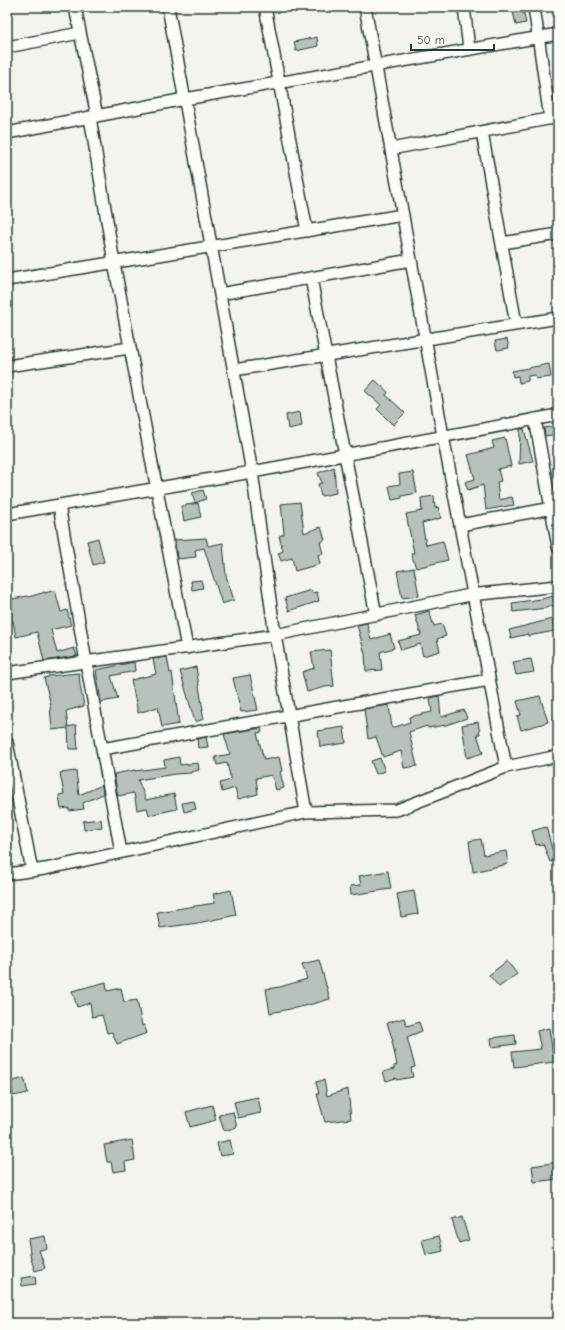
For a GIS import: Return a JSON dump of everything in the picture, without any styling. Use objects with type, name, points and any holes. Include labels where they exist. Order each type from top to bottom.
[{"type":"street","points":[[75,7],[94,117],[114,262],[187,648]]},
{"type":"street","points":[[168,7],[252,472],[275,635],[306,812]]},
{"type":"street","points":[[265,7],[307,231]]},
{"type":"street","points":[[365,7],[425,339],[506,767]]},
{"type":"street","points":[[464,7],[469,49]]},
{"type":"street","points":[[391,148],[554,118],[538,37],[534,7]]},
{"type":"street","points":[[7,47],[80,33]]},
{"type":"street","points":[[7,133],[185,99],[558,34]]},
{"type":"street","points":[[482,132],[516,324]]},
{"type":"street","points":[[7,280],[403,215]]},
{"type":"street","points":[[502,243],[558,234]]},
{"type":"street","points":[[220,294],[411,260]]},
{"type":"street","points":[[312,278],[376,615]]},
{"type":"street","points":[[234,370],[558,318]]},
{"type":"street","points":[[7,366],[130,348]]},
{"type":"street","points":[[7,514],[252,472],[558,415]]},
{"type":"street","points":[[535,419],[555,508],[558,547]]},
{"type":"street","points":[[59,505],[121,852]]},
{"type":"street","points":[[460,525],[555,508]]},
{"type":"street","points":[[7,673],[275,635],[473,595],[558,586]]},
{"type":"street","points":[[102,749],[489,680]]},
{"type":"street","points":[[7,742],[9,768],[32,871]]},
{"type":"street","points":[[7,874],[32,871],[306,812],[397,810],[506,767],[558,756]]},
{"type":"building","points":[[523,9],[526,23],[516,25],[513,12]]},
{"type":"building","points":[[317,37],[318,46],[296,51],[294,42]]},
{"type":"building","points":[[507,339],[509,348],[497,350],[495,341]]},
{"type":"building","points":[[549,364],[551,377],[536,379],[535,375],[528,376],[528,381],[519,383],[518,376],[513,377],[512,371]]},
{"type":"building","points":[[375,380],[388,392],[386,395],[405,413],[393,425],[377,409],[381,405],[365,391]]},
{"type":"building","points":[[300,412],[302,426],[288,429],[286,415]]},
{"type":"building","points":[[558,426],[558,434],[545,436],[544,428]]},
{"type":"building","points":[[520,429],[524,429],[533,461],[519,464]]},
{"type":"building","points":[[505,438],[511,466],[498,469],[501,481],[497,482],[499,500],[512,497],[514,505],[486,510],[483,485],[468,490],[465,482],[475,479],[468,455],[494,448],[492,441]]},
{"type":"building","points":[[334,467],[336,493],[321,496],[318,484],[322,483],[318,473]]},
{"type":"building","points":[[413,472],[417,493],[392,500],[389,486],[400,484],[399,474]]},
{"type":"building","points":[[203,490],[206,499],[195,503],[192,493]]},
{"type":"building","points":[[434,496],[435,508],[438,507],[441,518],[422,523],[426,545],[443,541],[448,560],[416,568],[411,553],[414,553],[406,514],[422,511],[421,498]]},
{"type":"building","points":[[300,502],[304,533],[321,527],[325,540],[320,542],[323,554],[318,555],[320,564],[295,571],[292,558],[281,561],[278,553],[283,551],[279,536],[284,534],[281,504]]},
{"type":"building","points":[[198,503],[201,517],[184,521],[181,506]]},
{"type":"building","points":[[98,538],[104,562],[93,565],[87,541]]},
{"type":"building","points":[[206,538],[208,546],[223,543],[226,576],[234,600],[222,604],[204,548],[195,550],[196,557],[177,559],[175,540]]},
{"type":"building","points":[[414,568],[419,596],[402,598],[397,571]]},
{"type":"building","points":[[201,580],[203,588],[192,590],[191,581]]},
{"type":"building","points":[[55,590],[61,612],[67,610],[71,625],[51,630],[57,653],[74,648],[77,656],[44,661],[37,632],[16,637],[13,621],[7,622],[7,600],[29,597]]},
{"type":"building","points":[[311,590],[312,593],[317,592],[319,601],[289,611],[285,598]]},
{"type":"building","points":[[558,595],[558,604],[546,608],[513,612],[512,603]]},
{"type":"building","points":[[429,611],[434,626],[442,624],[446,636],[437,639],[440,651],[423,656],[420,644],[401,650],[398,641],[421,635],[415,615]]},
{"type":"building","points":[[552,619],[555,631],[528,636],[528,634],[511,638],[509,630]]},
{"type":"building","points":[[367,623],[371,640],[390,634],[394,648],[380,652],[382,670],[366,671],[365,654],[357,625]]},
{"type":"building","points":[[330,650],[334,686],[307,692],[302,672],[314,668],[311,652]]},
{"type":"building","points":[[167,657],[170,673],[172,672],[179,724],[162,727],[158,707],[138,713],[131,680],[156,674],[153,659]]},
{"type":"building","points":[[531,659],[534,672],[516,675],[513,662]]},
{"type":"building","points":[[134,662],[135,671],[111,676],[118,699],[101,702],[96,670]]},
{"type":"building","points":[[196,667],[204,719],[195,722],[180,671]]},
{"type":"building","points":[[79,673],[84,706],[66,711],[68,727],[76,725],[78,749],[69,749],[68,728],[52,730],[51,705],[44,678],[48,676]]},
{"type":"building","points":[[250,675],[258,710],[241,712],[233,678]]},
{"type":"building","points":[[439,696],[441,717],[464,710],[467,718],[446,725],[428,728],[427,726],[409,732],[417,766],[404,768],[401,751],[383,757],[376,737],[368,739],[364,709],[389,705],[392,728],[410,722],[409,717],[432,712],[430,698]]},
{"type":"building","points":[[540,696],[548,722],[521,730],[517,716],[521,715],[517,701]]},
{"type":"building","points":[[478,722],[480,734],[477,734],[483,753],[467,758],[462,725]]},
{"type":"building","points":[[344,727],[346,743],[320,747],[318,731]]},
{"type":"building","points":[[261,728],[262,732],[257,733],[264,760],[279,757],[282,771],[280,772],[284,788],[276,790],[272,775],[256,778],[258,794],[238,799],[235,788],[222,792],[220,783],[231,780],[227,763],[217,765],[215,757],[230,754],[224,734]]},
{"type":"building","points":[[206,737],[208,747],[198,748],[197,739]]},
{"type":"building","points":[[179,757],[180,765],[198,763],[199,770],[191,773],[138,780],[146,800],[174,794],[177,809],[149,815],[147,808],[137,810],[134,793],[118,796],[114,774],[165,767],[164,760]]},
{"type":"building","points":[[380,758],[385,771],[376,774],[371,761]]},
{"type":"building","points":[[76,771],[79,795],[102,785],[103,794],[83,803],[84,809],[69,811],[69,808],[61,809],[59,795],[64,794],[60,773]]},
{"type":"building","points":[[194,801],[196,809],[184,812],[182,803]]},
{"type":"building","points":[[101,819],[102,827],[84,830],[83,821]]},
{"type":"building","points":[[546,827],[553,852],[558,851],[558,859],[550,862],[543,844],[536,845],[532,831]]},
{"type":"building","points":[[481,839],[484,855],[506,851],[508,864],[473,872],[469,841]]},
{"type":"building","points":[[388,871],[391,889],[351,895],[350,886],[361,885],[359,876]]},
{"type":"building","points":[[231,890],[236,915],[198,923],[160,928],[157,912],[215,903],[213,894]]},
{"type":"building","points":[[414,891],[418,914],[401,917],[397,894]]},
{"type":"building","points":[[319,960],[330,999],[270,1013],[266,989],[280,987],[307,979],[302,964]]},
{"type":"building","points":[[507,961],[517,974],[499,987],[489,975]]},
{"type":"building","points":[[106,982],[107,991],[121,988],[124,1002],[137,1000],[142,1026],[144,1025],[147,1033],[117,1044],[112,1032],[107,1033],[102,1015],[92,1017],[90,1003],[77,1007],[72,991]]},
{"type":"building","points":[[404,1018],[407,1026],[419,1022],[422,1031],[407,1037],[415,1067],[411,1068],[413,1077],[396,1080],[396,1078],[386,1081],[383,1072],[394,1069],[394,1066],[397,1065],[393,1041],[387,1023]]},
{"type":"building","points":[[549,1028],[554,1062],[514,1067],[512,1052],[541,1049],[537,1031]]},
{"type":"building","points":[[515,1035],[516,1044],[492,1047],[491,1038]]},
{"type":"building","points":[[24,1078],[28,1093],[13,1096],[10,1082]]},
{"type":"building","points":[[324,1080],[327,1096],[348,1089],[351,1119],[325,1122],[317,1094],[319,1094],[316,1082]]},
{"type":"building","points":[[258,1097],[261,1113],[238,1118],[234,1102]]},
{"type":"building","points":[[212,1105],[216,1120],[190,1127],[186,1112]]},
{"type":"building","points":[[233,1112],[237,1127],[224,1131],[219,1115]]},
{"type":"building","points":[[132,1140],[135,1160],[125,1162],[126,1170],[113,1172],[111,1162],[107,1162],[104,1145]]},
{"type":"building","points":[[230,1140],[233,1154],[220,1156],[217,1143]]},
{"type":"building","points":[[558,1162],[558,1179],[534,1182],[532,1166]]},
{"type":"building","points":[[462,1217],[469,1240],[459,1243],[452,1220]]},
{"type":"building","points":[[45,1236],[47,1249],[39,1250],[45,1268],[35,1271],[31,1259],[28,1239]]},
{"type":"building","points":[[439,1236],[443,1251],[426,1255],[422,1240]]},
{"type":"building","points":[[35,1276],[36,1284],[22,1286],[21,1278]]}]
